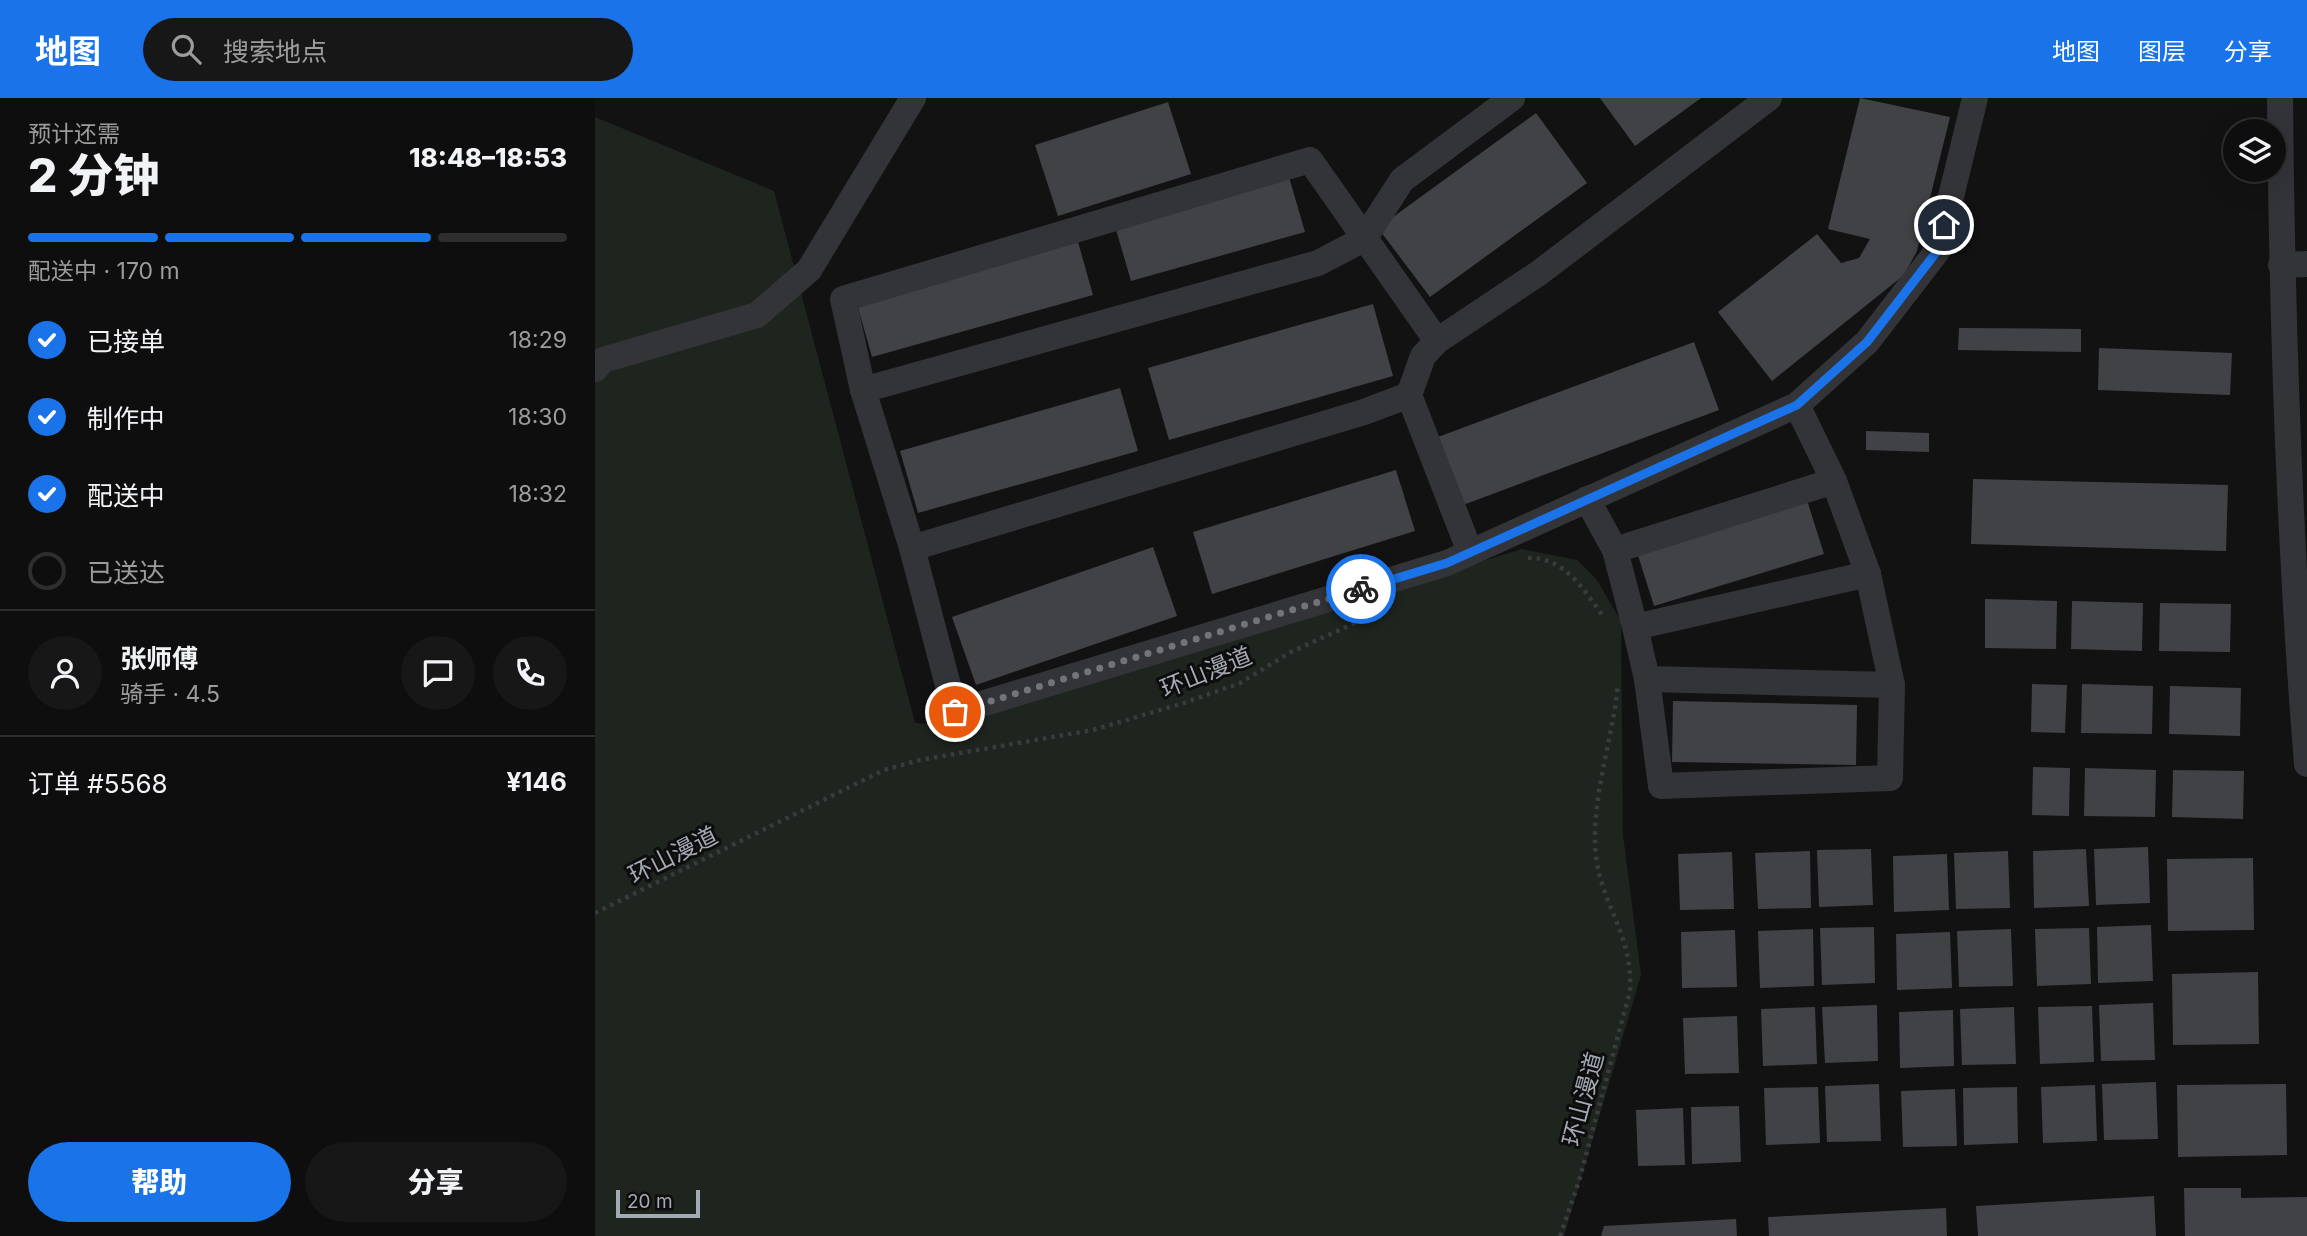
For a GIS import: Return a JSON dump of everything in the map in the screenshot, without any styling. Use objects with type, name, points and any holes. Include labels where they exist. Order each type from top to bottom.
[{"type":"street","points":[[595,369],[603,360],[757,315],[809,270],[913,98]]},
{"type":"street","points":[[863,390],[1318,263],[1364,239],[1402,180],[1512,98]]},
{"type":"street","points":[[1470,552],[1409,395],[1423,356],[1437,341],[1539,273],[1769,98]]},
{"type":"street","points":[[1437,341],[1310,160],[843,299],[863,390],[912,548],[955,712],[1447,563],[1797,405],[1867,342],[1938,250],[1975,98]]},
{"type":"street","points":[[2280,98],[2294,264],[2307,764]]},
{"type":"street","points":[[912,548],[1364,412],[1409,395]]},
{"type":"street","points":[[1587,499],[1615,550],[1636,627],[1647,679],[1661,786],[1890,778],[1892,685],[1868,574],[1834,481],[1797,405]]},
{"type":"street","points":[[1615,550],[1834,481]]},
{"type":"street","points":[[1636,627],[1868,574]]},
{"type":"street","points":[[1647,679],[1892,685]]},
{"type":"path","points":[[1523,558],[1539,558],[1568,572],[1607,621]]},
{"type":"path","name":"环山漫道","points":[[595,913],[884,769],[920,760],[1093,730],[1184,703],[1240,683],[1291,652],[1374,615]]},
{"type":"path","name":"环山漫道","points":[[1560,1236],[1580,1181],[1630,991],[1631,968],[1627,946],[1605,890],[1596,853],[1595,828],[1619,675]]},
{"type":"shaded area","points":[[595,117],[774,191],[915,723],[947,725],[1522,549],[1577,560],[1597,580],[1621,621],[1623,835],[1641,975],[1564,1236],[595,1236]]},
{"type":"building","points":[[1600,98],[1701,98],[1635,146]]},
{"type":"building","points":[[1860,98],[1950,117],[1917,251],[1904,275],[1772,381],[1718,312],[1817,234],[1841,263],[1859,258],[1870,239],[1828,229]]},
{"type":"building","points":[[1168,102],[1191,174],[1058,216],[1035,145]]},
{"type":"building","points":[[1536,113],[1587,183],[1430,297],[1378,228]]},
{"type":"building","points":[[1289,177],[1305,232],[1131,281],[1115,226]]},
{"type":"building","points":[[1078,242],[1093,295],[872,357],[857,304]]},
{"type":"building","points":[[1373,304],[1393,376],[1169,440],[1148,368]]},
{"type":"building","points":[[1959,328],[2081,329],[2081,352],[1958,350]]},
{"type":"building","points":[[1694,342],[1719,410],[1463,505],[1438,437]]},
{"type":"building","points":[[2099,348],[2232,353],[2230,395],[2098,390]]},
{"type":"building","points":[[1120,388],[1138,451],[918,513],[900,451]]},
{"type":"building","points":[[1866,431],[1929,433],[1929,452],[1866,450]]},
{"type":"building","points":[[1396,470],[1415,531],[1212,594],[1193,532]]},
{"type":"building","points":[[1973,479],[2228,485],[2226,551],[1971,544]]},
{"type":"building","points":[[1806,497],[1824,554],[1654,606],[1636,549]]},
{"type":"building","points":[[1153,547],[1177,616],[976,685],[952,617]]},
{"type":"building","points":[[1985,599],[2057,601],[2056,649],[1985,648]]},
{"type":"building","points":[[2072,601],[2143,603],[2142,651],[2071,649]]},
{"type":"building","points":[[2160,603],[2231,604],[2230,652],[2159,651]]},
{"type":"building","points":[[2032,684],[2067,685],[2065,733],[2031,732]]},
{"type":"building","points":[[2082,684],[2153,686],[2152,734],[2081,733]]},
{"type":"building","points":[[2170,686],[2241,688],[2240,736],[2169,734]]},
{"type":"building","points":[[1673,701],[1857,705],[1856,765],[1672,762]]},
{"type":"building","points":[[2033,767],[2070,768],[2069,816],[2032,815]]},
{"type":"building","points":[[2085,768],[2156,770],[2155,817],[2084,816]]},
{"type":"building","points":[[2173,770],[2244,771],[2243,819],[2172,817]]},
{"type":"building","points":[[2148,847],[2150,903],[2096,905],[2094,849]]},
{"type":"building","points":[[1871,849],[1873,905],[1819,907],[1817,850]]},
{"type":"building","points":[[2086,849],[2089,906],[2034,908],[2033,851]]},
{"type":"building","points":[[1810,851],[1811,908],[1758,909],[1755,853]]},
{"type":"building","points":[[2008,851],[2010,908],[1956,909],[1954,853]]},
{"type":"building","points":[[1732,852],[1734,909],[1680,910],[1678,854]]},
{"type":"building","points":[[1947,854],[1949,910],[1894,912],[1893,856]]},
{"type":"building","points":[[2253,858],[2254,930],[2168,931],[2167,859]]},
{"type":"building","points":[[2151,925],[2153,981],[2098,983],[2097,927]]},
{"type":"building","points":[[1874,927],[1875,983],[1822,985],[1820,928]]},
{"type":"building","points":[[2089,928],[2091,984],[2037,986],[2035,929]]},
{"type":"building","points":[[1813,929],[1814,986],[1760,988],[1758,931]]},
{"type":"building","points":[[2011,929],[2013,986],[1959,987],[1957,931]]},
{"type":"building","points":[[1735,930],[1737,987],[1682,988],[1681,932]]},
{"type":"building","points":[[1950,932],[1952,988],[1897,990],[1896,934]]},
{"type":"building","points":[[2258,972],[2259,1044],[2173,1045],[2172,974]]},
{"type":"building","points":[[2153,1003],[2155,1060],[2101,1061],[2099,1005]]},
{"type":"building","points":[[1877,1005],[1878,1061],[1825,1063],[1822,1007]]},
{"type":"building","points":[[2092,1006],[2094,1062],[2040,1064],[2038,1007]]},
{"type":"building","points":[[1815,1007],[1817,1064],[1763,1066],[1761,1009]]},
{"type":"building","points":[[2014,1007],[2016,1064],[1962,1065],[1960,1009]]},
{"type":"building","points":[[1953,1010],[1954,1066],[1900,1068],[1899,1012]]},
{"type":"building","points":[[1737,1016],[1739,1073],[1685,1074],[1683,1018]]},
{"type":"building","points":[[2156,1082],[2158,1139],[2104,1140],[2102,1084]]},
{"type":"building","points":[[1879,1084],[1881,1141],[1827,1142],[1825,1086]]},
{"type":"building","points":[[2286,1084],[2287,1155],[2178,1157],[2177,1085]]},
{"type":"building","points":[[2095,1085],[2097,1141],[2043,1143],[2041,1087]]},
{"type":"building","points":[[1818,1087],[1820,1143],[1766,1145],[1764,1088]]},
{"type":"building","points":[[2017,1087],[2018,1143],[1964,1145],[1963,1088]]},
{"type":"building","points":[[1955,1089],[1957,1146],[1903,1147],[1901,1091]]},
{"type":"building","points":[[1739,1106],[1741,1162],[1692,1164],[1691,1107]]},
{"type":"building","points":[[1683,1108],[1685,1165],[1638,1166],[1636,1110]]},
{"type":"building","points":[[2184,1188],[2241,1188],[2241,1198],[2307,1197],[2307,1236],[2185,1236]]},
{"type":"building","points":[[2154,1196],[2156,1236],[1978,1236],[1976,1206]]},
{"type":"building","points":[[1946,1208],[1947,1236],[1769,1236],[1768,1217]]},
{"type":"building","points":[[1736,1219],[1737,1236],[1601,1236],[1604,1226]]},
{"type":"way so far","points":[[955,712],[1361,589]]},
{"type":"route","points":[[1361,589],[1447,563],[1797,405],[1867,342],[1938,250],[1944,225]]}]
